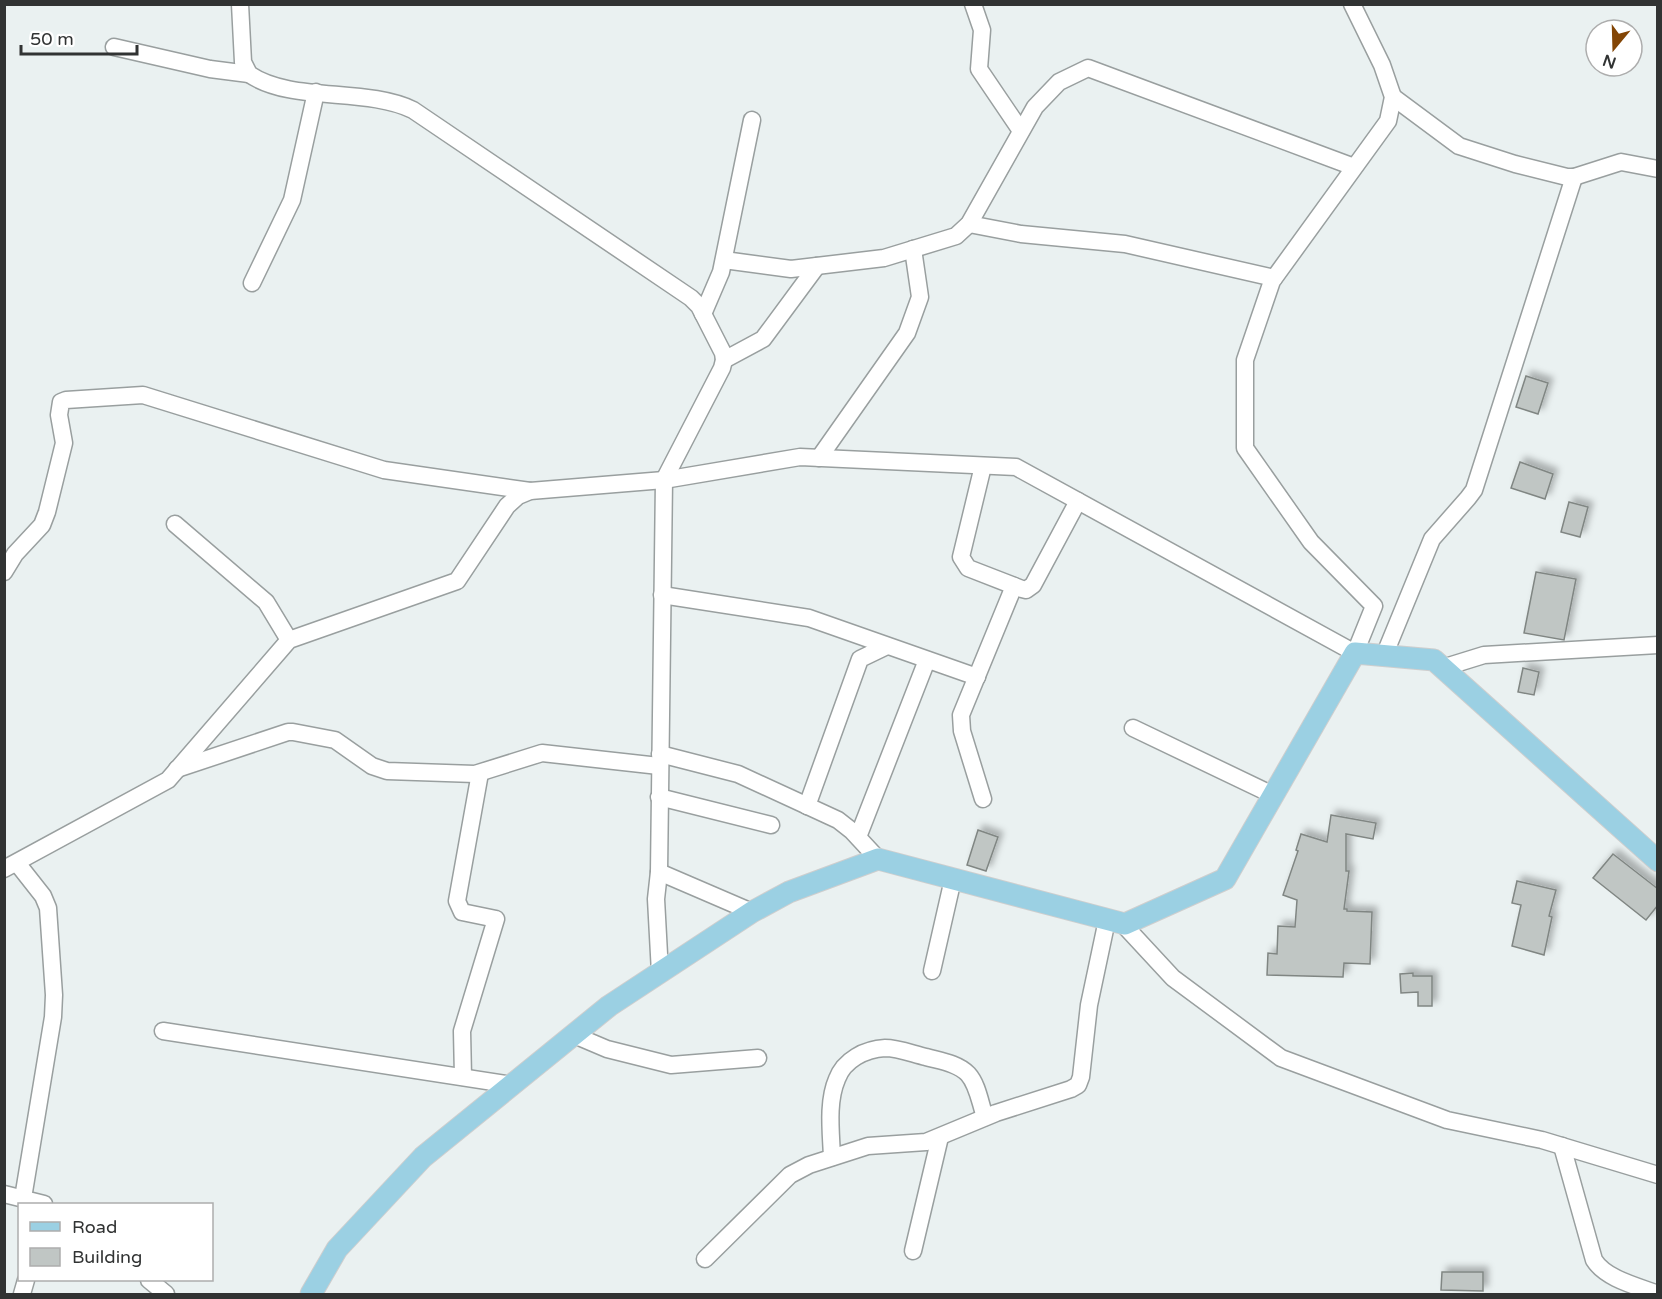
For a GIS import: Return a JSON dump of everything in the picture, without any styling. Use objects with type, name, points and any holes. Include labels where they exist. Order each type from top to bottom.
[{"type":"main road","points":[[311,1294],[337,1249],[423,1157],[609,1006],[752,912],[789,892],[878,859],[1125,924],[1225,879],[1355,653],[1434,660],[1658,861]]},
{"type":"street","points":[[240,4],[243,62],[249,74]]},
{"type":"street","points":[[973,4],[982,30],[979,69],[1021,131]]},
{"type":"street","points":[[4,572],[15,554],[42,525],[47,512],[64,443],[59,415],[61,402],[143,395],[384,470],[530,491],[664,480],[800,457],[1016,468],[1355,653],[1374,606],[1311,542],[1245,448],[1245,360],[1274,278],[1388,121],[1393,97],[1382,65],[1352,4]]},
{"type":"street","points":[[114,46],[210,69],[249,74],[278,87],[392,102],[413,111],[691,298],[703,314],[723,353],[724,360],[664,480],[659,873],[656,899],[660,973]]},
{"type":"street","points":[[724,260],[784,269],[817,266],[884,258],[956,236],[969,224],[1035,107],[1059,82],[1088,68],[1354,167]]},
{"type":"street","points":[[252,283],[292,200],[316,92]]},
{"type":"street","points":[[1393,97],[1459,146],[1524,166],[1574,177],[1621,162],[1658,169]]},
{"type":"street","points":[[703,314],[719,279],[724,260],[752,120]]},
{"type":"street","points":[[1384,656],[1432,539],[1474,490],[1574,177]]},
{"type":"street","points":[[969,224],[1021,234],[1125,244],[1274,278]]},
{"type":"street","points":[[819,458],[907,333],[920,297],[914,249]]},
{"type":"street","points":[[724,360],[763,339],[817,266]]},
{"type":"street","points":[[983,466],[961,557],[962,561],[968,568],[1014,586],[1026,590],[1033,585],[1078,501]]},
{"type":"street","points":[[22,1198],[53,1017],[54,995],[48,908],[43,896],[11,866],[168,780],[289,640],[458,581],[507,506],[518,496],[530,491]]},
{"type":"street","points":[[175,524],[266,602],[289,640]]},
{"type":"street","points":[[983,799],[960,723],[961,715],[1014,586]]},
{"type":"street","points":[[662,595],[809,618],[977,677]]},
{"type":"street","points":[[1442,668],[1484,655],[1658,645]]},
{"type":"street","points":[[807,806],[860,659],[887,646]]},
{"type":"street","points":[[858,837],[927,660]]},
{"type":"street","points":[[1133,728],[1273,795]]},
{"type":"street","points":[[176,770],[288,732],[335,741],[379,770],[480,773],[542,753],[660,760],[738,774],[838,820],[878,859]]},
{"type":"street","points":[[463,1077],[462,1031],[496,919],[462,912],[457,901],[480,773]]},
{"type":"street","points":[[659,797],[771,825]]},
{"type":"street","points":[[659,873],[752,912]]},
{"type":"street","points":[[932,971],[953,879]]},
{"type":"street","points":[[705,1259],[790,1175],[809,1165],[868,1146],[926,1142],[985,1117],[1078,1085],[1081,1077],[1089,1005],[1114,921],[1164,971],[1281,1058],[1447,1120],[1562,1146],[1658,1175]]},
{"type":"street","points":[[163,1030],[512,1085]]},
{"type":"street","points":[[574,1035],[607,1049],[671,1065],[758,1058]]},
{"type":"street","points":[[832,1157],[832,1096],[837,1078],[845,1064],[862,1052],[886,1048],[953,1064],[967,1073],[974,1083],[985,1117]]},
{"type":"street","points":[[913,1251],[940,1137]]},
{"type":"street","points":[[1562,1146],[1594,1260],[1598,1267],[1606,1273],[1658,1294]]},
{"type":"street","points":[[4,1194],[40,1203]]},
{"type":"street","points":[[150,1281],[166,1294]]},
{"type":"building","points":[[1526,376],[1548,383],[1538,414],[1516,407]]},
{"type":"building","points":[[1520,462],[1553,474],[1545,499],[1511,488]]},
{"type":"building","points":[[1569,502],[1588,507],[1580,537],[1561,532]]},
{"type":"building","points":[[1536,572],[1576,579],[1564,640],[1524,633]]},
{"type":"building","points":[[1523,668],[1539,672],[1534,695],[1518,692]]},
{"type":"building","points":[[1331,815],[1376,823],[1373,839],[1346,834],[1346,871],[1349,871],[1344,909],[1372,912],[1370,964],[1344,963],[1343,977],[1267,975],[1268,953],[1277,954],[1278,926],[1295,927],[1297,900],[1283,895],[1298,851],[1296,850],[1301,834],[1327,842]]},
{"type":"building","points":[[978,830],[998,837],[986,871],[967,865]]},
{"type":"building","points":[[1613,854],[1658,889],[1658,905],[1646,920],[1593,878]]},
{"type":"building","points":[[1517,881],[1556,890],[1549,916],[1552,917],[1544,955],[1512,946],[1521,905],[1512,903]]},
{"type":"building","points":[[1413,973],[1413,976],[1432,976],[1432,1006],[1418,1006],[1418,992],[1401,993],[1400,974]]},
{"type":"building","points":[[1442,1272],[1483,1272],[1483,1291],[1441,1290]]}]
